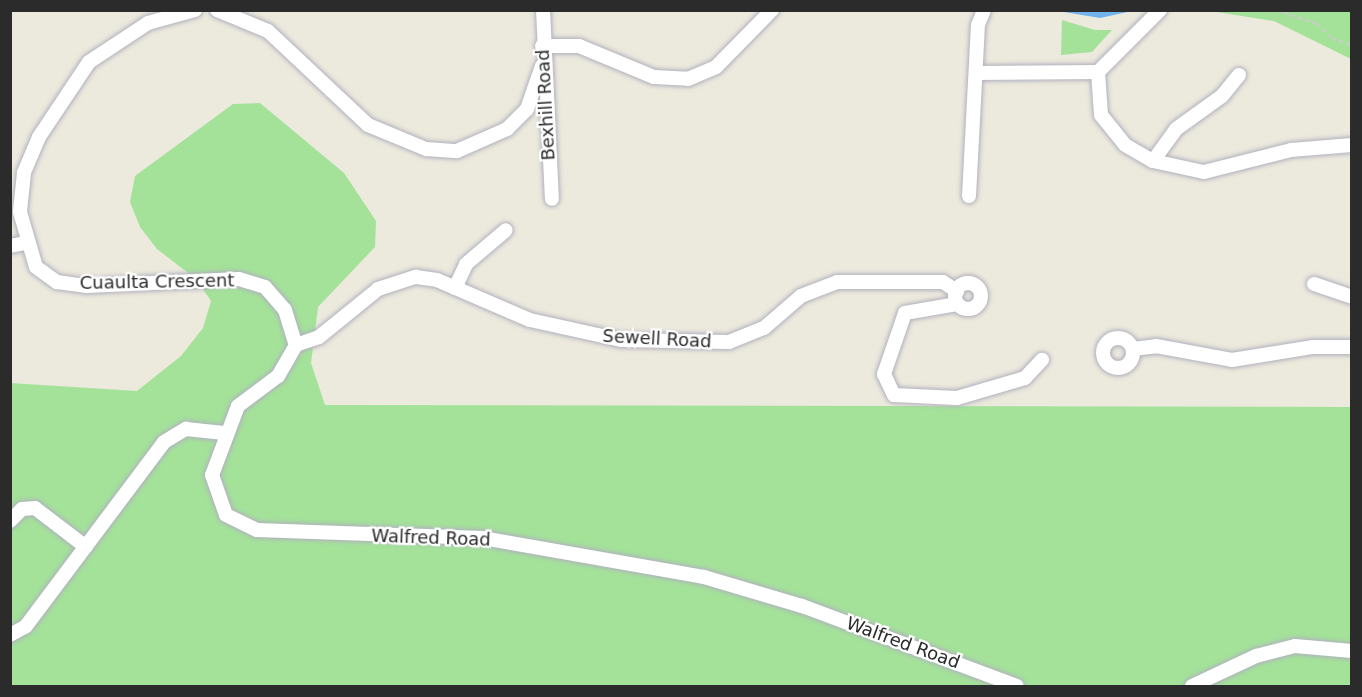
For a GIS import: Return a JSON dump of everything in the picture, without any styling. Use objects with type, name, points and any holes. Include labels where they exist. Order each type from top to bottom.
[{"type":"street","name":"Cuaulta Crescent","points":[[195,10],[148,23],[89,62],[39,137],[24,173],[20,212],[25,243],[36,267],[57,282],[87,286],[239,279],[265,287],[285,310],[296,345]]},
{"type":"street","points":[[218,10],[268,31],[368,125],[426,149],[457,151],[507,129],[527,109],[542,66]]},
{"type":"street","name":"Bexhill Road","points":[[543,10],[542,66],[552,199]]},
{"type":"street","points":[[542,46],[579,46],[654,77],[688,79],[716,67],[772,10]]},
{"type":"street","points":[[969,196],[976,73],[984,10]]},
{"type":"street","points":[[1160,10],[1098,72],[1097,102],[1108,127],[1125,145],[1153,161],[1204,172],[1291,150],[1352,146]]},
{"type":"street","points":[[976,73],[1098,72]]},
{"type":"street","points":[[1153,161],[1176,129],[1222,96],[1239,75]]},
{"type":"street","points":[[455,288],[466,264],[506,230]]},
{"type":"street","points":[[10,246],[25,243]]},
{"type":"street","name":"Sewell Road","points":[[296,345],[319,337],[398,279],[416,277],[455,288],[530,320],[578,334],[621,340],[729,342],[764,328],[801,296],[837,282],[943,282],[957,297],[904,313],[884,374],[894,395],[957,398],[1025,378],[1042,360]]},
{"type":"street","points":[[1314,284],[1352,297]]},
{"type":"street","points":[[10,635],[26,626],[164,442],[186,429],[224,433],[238,406],[278,376],[296,345]]},
{"type":"street","points":[[1133,349],[1156,346],[1232,360],[1312,347],[1352,347]]},
{"type":"street","name":"Walfred Road","points":[[224,433],[212,475],[226,515],[257,530],[483,538],[704,577],[802,606],[1017,687]]},
{"type":"street","points":[[10,521],[22,509],[35,508],[86,546]]},
{"type":"street","points":[[1192,687],[1256,656],[1295,646],[1352,651]]},
{"type":"path","points":[[1277,10],[1317,24],[1332,39],[1352,45]]},
{"type":"green space","points":[[1210,11],[1351,11],[1351,59],[1274,21]]},
{"type":"green space","points":[[1062,20],[1095,30],[1112,30],[1092,52],[1061,55]]},
{"type":"green space","points":[[260,103],[344,173],[376,221],[375,247],[318,307],[311,363],[325,405],[1351,407],[1351,686],[11,686],[10,383],[137,391],[181,356],[203,328],[211,301],[196,279],[157,249],[140,227],[130,202],[135,176],[233,104]]},
{"type":"water","points":[[1058,11],[1132,11],[1100,18]]}]
